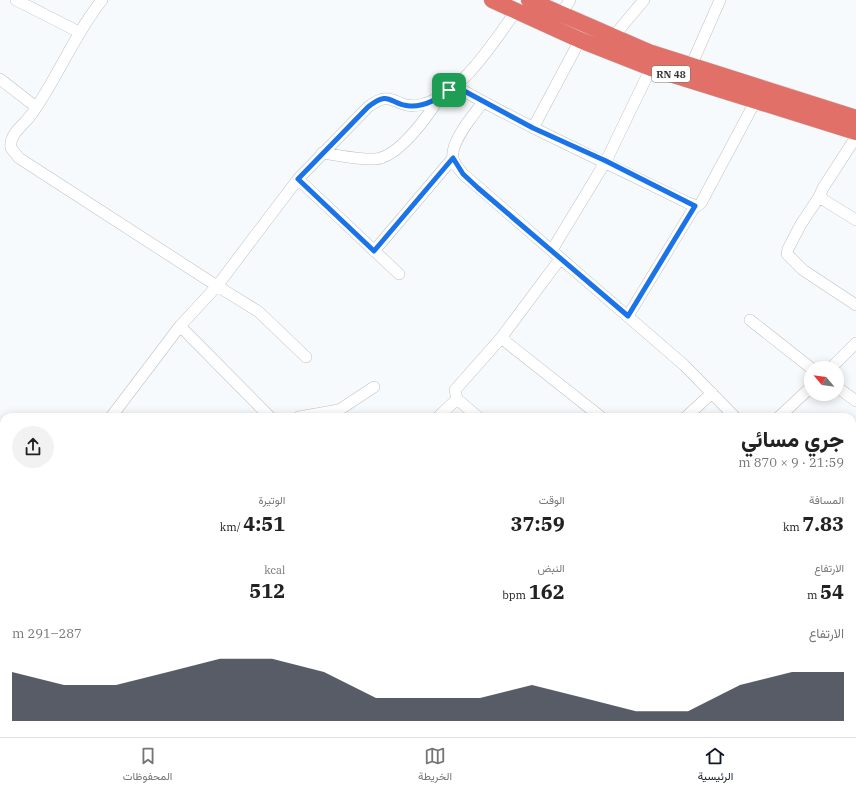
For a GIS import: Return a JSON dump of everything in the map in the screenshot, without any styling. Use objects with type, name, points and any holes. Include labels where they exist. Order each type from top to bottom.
[{"type":"highway","name":"RN 48","points":[[492,0],[580,40],[650,68],[754,102],[856,120]]},
{"type":"highway","name":"RN 48","points":[[529,0],[649,52],[856,120]]},
{"type":"street","points":[[16,0],[79,32]]},
{"type":"street","points":[[102,0],[79,32],[36,107],[12,137],[10,142],[11,148],[19,158],[259,312],[306,357]]},
{"type":"street","points":[[561,14],[570,0]]},
{"type":"street","points":[[613,37],[644,0]]},
{"type":"street","points":[[691,66],[720,0]]},
{"type":"street","points":[[114,413],[180,326],[217,286],[298,179],[322,153],[368,107],[379,99],[391,99],[409,106],[418,106],[438,98],[455,86],[484,55],[516,11]]},
{"type":"street","points":[[533,128],[580,40]]},
{"type":"street","points":[[552,250],[606,161],[650,68]]},
{"type":"street","points":[[0,79],[36,107]]},
{"type":"street","points":[[455,86],[533,128],[606,161],[695,206]]},
{"type":"street","points":[[322,153],[376,159],[395,150],[425,120],[438,98]]},
{"type":"street","points":[[483,102],[459,137],[453,153],[455,163],[468,179],[684,365],[731,413]]},
{"type":"street","points":[[628,316],[695,206],[701,203],[754,102]]},
{"type":"street","points":[[856,137],[823,188],[788,250],[788,254],[803,270],[856,305]]},
{"type":"street","points":[[374,251],[453,158]]},
{"type":"street","points":[[298,179],[399,274]]},
{"type":"street","points":[[819,197],[856,220]]},
{"type":"street","points":[[473,413],[457,399],[455,390],[459,383],[501,338],[560,259]]},
{"type":"street","points":[[750,320],[804,362]]},
{"type":"street","points":[[180,326],[266,413]]},
{"type":"street","points":[[501,338],[596,413]]},
{"type":"street","points":[[838,361],[856,342]]},
{"type":"street","points":[[321,413],[339,410],[374,387]]},
{"type":"street","points":[[844,392],[856,401]]},
{"type":"street","points":[[690,413],[712,393]]},
{"type":"street","points":[[783,413],[804,394]]},
{"type":"street","points":[[442,413],[457,399]]},
{"type":"route","points":[[455,86],[533,128],[606,161],[695,206],[628,316],[478,188],[463,174],[453,158],[374,251],[298,179],[368,107],[379,99],[391,99],[409,106],[418,106],[438,98],[449,90],[455,86]]}]
